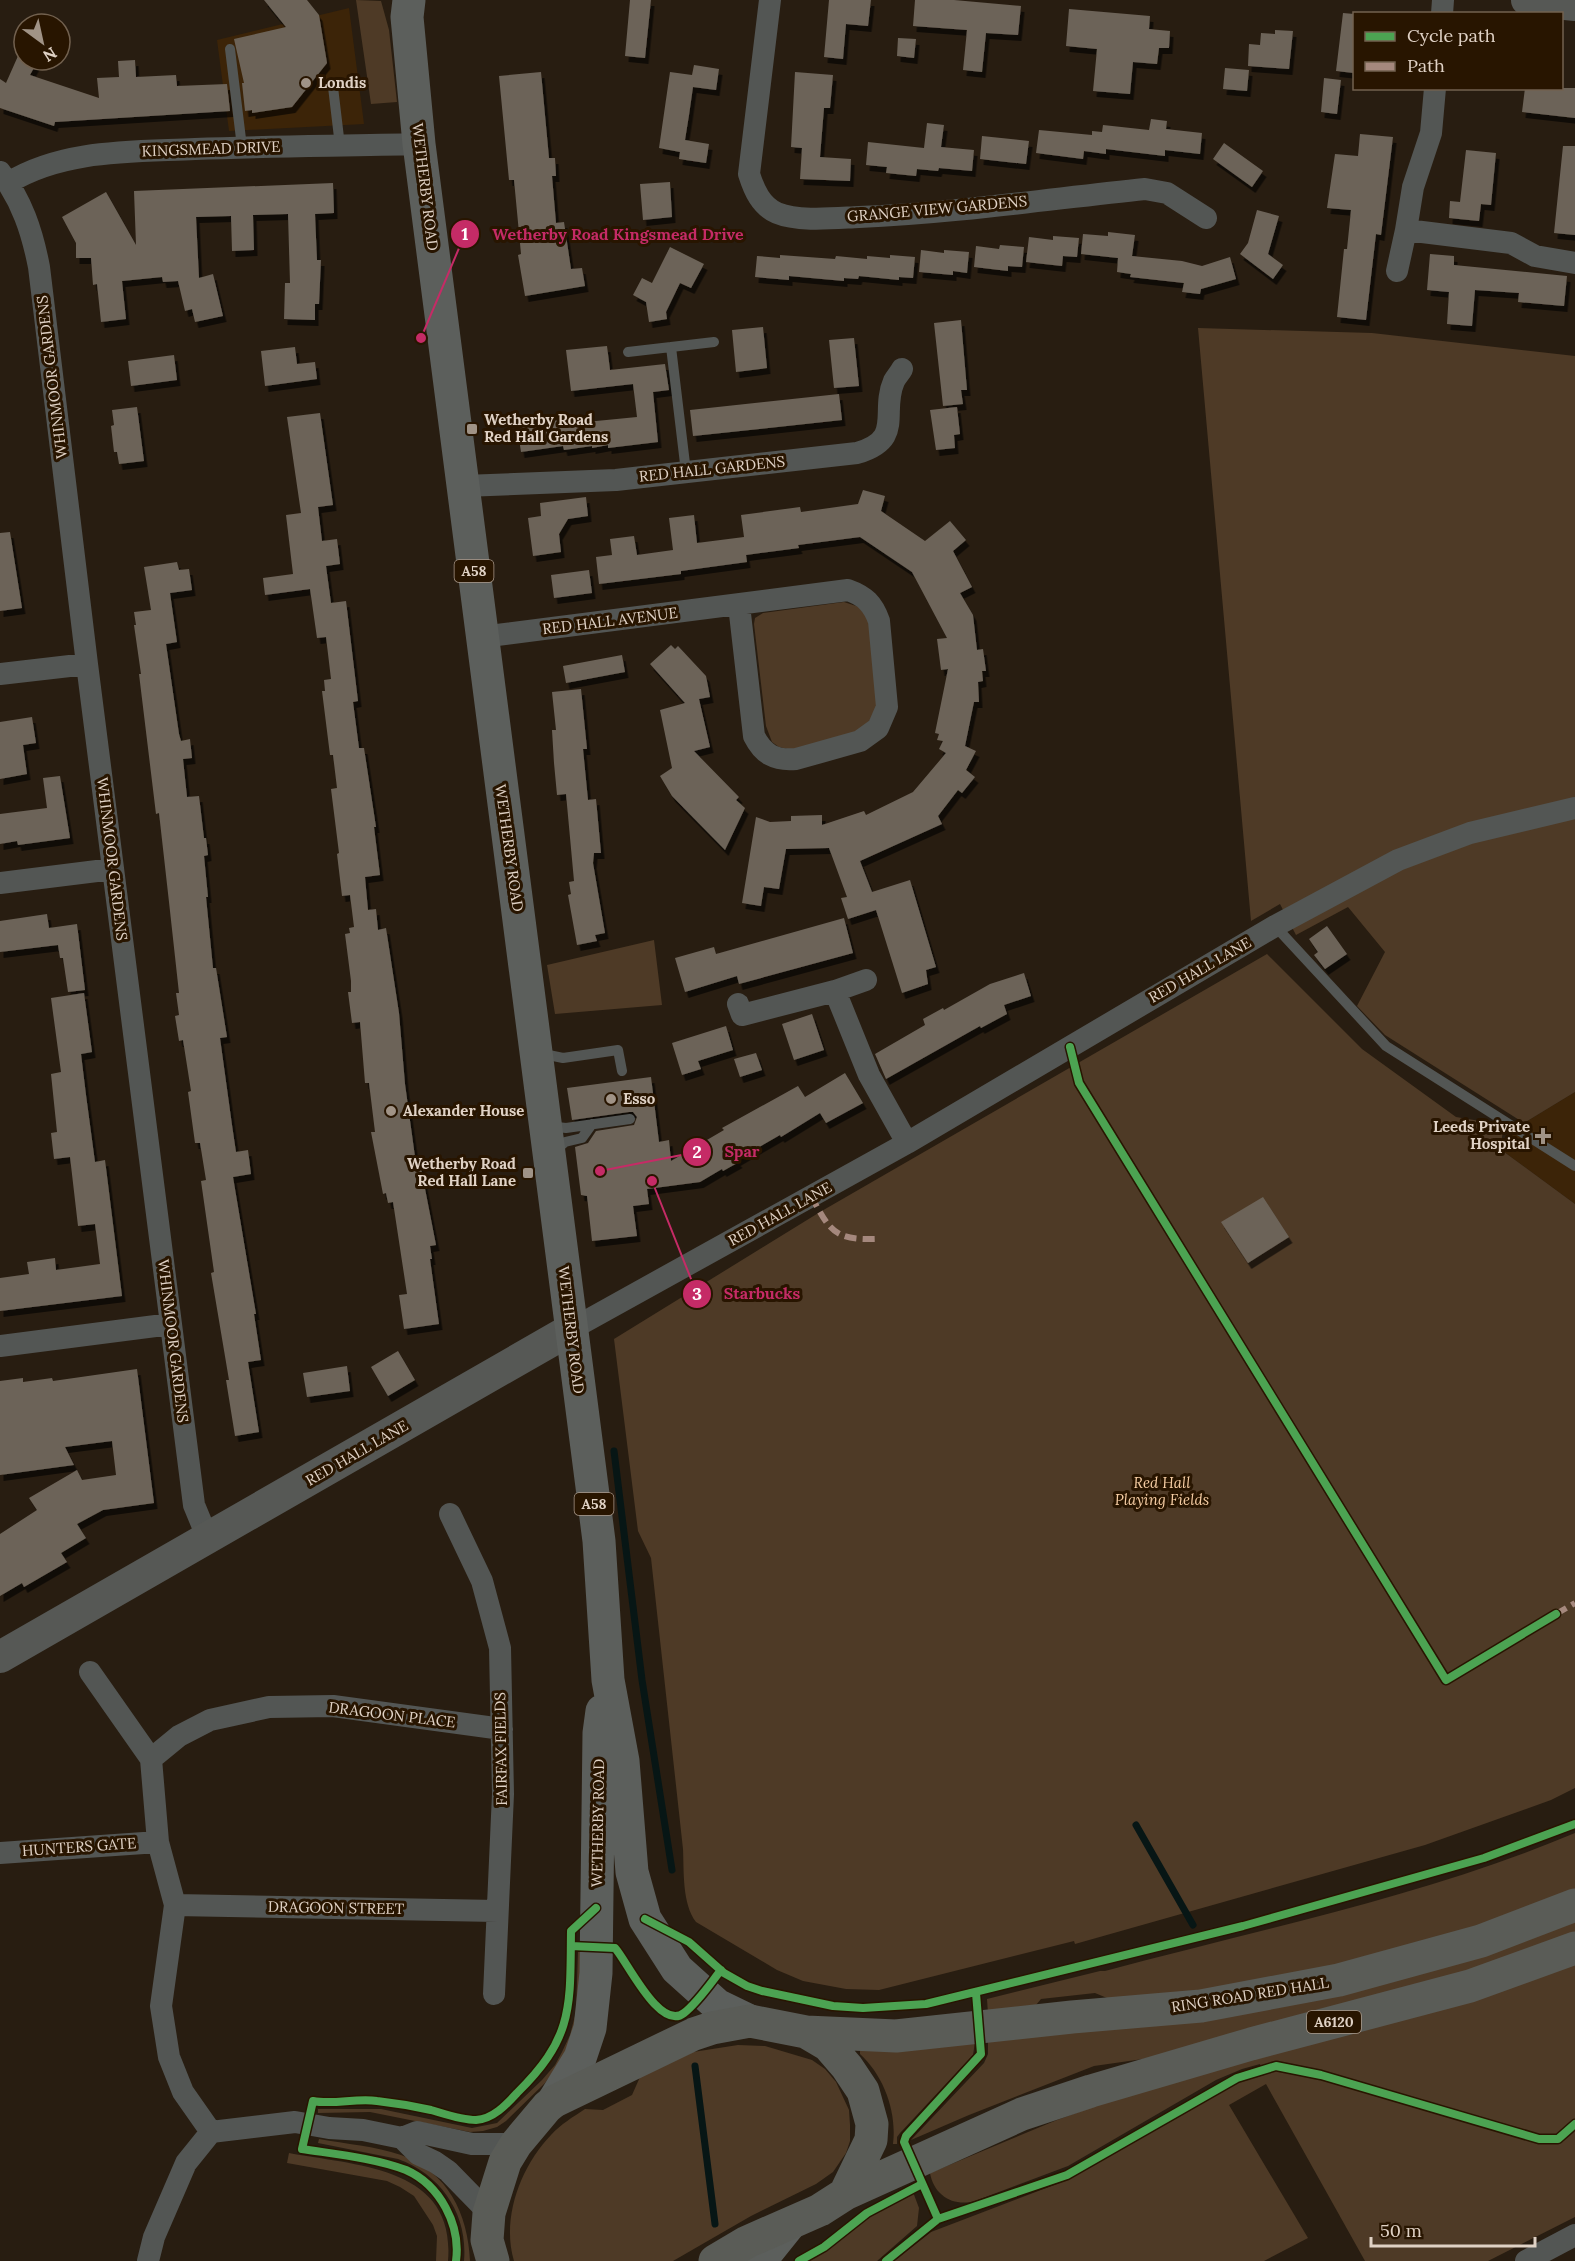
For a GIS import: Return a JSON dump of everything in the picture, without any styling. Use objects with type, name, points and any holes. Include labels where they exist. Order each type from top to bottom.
[{"type":"highway","name":"RING ROAD RED HALL","points":[[806,2032],[896,2036],[1202,2006],[1339,1980],[1480,1941],[1575,1905]]},
{"type":"highway","name":"A6120","points":[[845,2194],[1022,2114],[1091,2091],[1251,2044],[1470,1986],[1575,1948]]},
{"type":"highway","points":[[489,2244],[505,2162],[516,2144],[554,2102],[694,2034],[712,2028],[750,2021],[806,2032],[828,2045],[863,2091],[872,2124],[871,2140],[845,2194],[820,2210],[747,2242],[715,2261]]},
{"type":"main road","name":"WETHERBY ROAD","points":[[404,6],[419,144],[464,486],[481,637],[599,1541],[608,1680],[623,1761],[632,1872],[645,1918],[676,1970],[717,2005],[750,2021]]},
{"type":"main road","name":"WETHERBY ROAD","points":[[554,2102],[580,2058],[590,2028],[596,1973],[599,1733],[608,1680]]},
{"type":"main road","points":[[760,2261],[789,2225]]},
{"type":"street","name":"GRANGE VIEW GARDENS","points":[[770,0],[749,174],[754,190],[763,204],[777,213],[793,217],[835,218],[915,214],[1145,189],[1167,193],[1206,218]]},
{"type":"street","points":[[1527,0],[1575,6]]},
{"type":"street","points":[[1397,271],[1413,187],[1431,133],[1435,90]]},
{"type":"street","name":"KINGSMEAD DRIVE","points":[[4,177],[50,163],[101,153],[242,147],[419,144]]},
{"type":"street","name":"WHINMOOR GARDENS","points":[[4,177],[27,218],[39,267],[194,1505],[208,1539]]},
{"type":"street","points":[[1406,230],[1511,243],[1535,256],[1575,263]]},
{"type":"street","name":"RED HALL GARDENS","points":[[464,486],[616,480],[869,450],[880,442],[886,432],[890,420],[894,382],[902,369]]},
{"type":"street","name":"RED HALL AVENUE","points":[[481,637],[848,590],[868,601],[879,621],[887,707],[878,728],[860,741],[795,759],[785,760],[766,753],[754,736],[739,605]]},
{"type":"street","points":[[0,674],[87,664]]},
{"type":"street","name":"RED HALL LANE","points":[[0,1657],[570,1330],[907,1143],[1275,926],[1398,860],[1470,833],[1575,808]]},
{"type":"street","points":[[0,883],[113,869]]},
{"type":"street","points":[[738,1004],[741,1015],[835,991],[866,980]]},
{"type":"street","points":[[835,991],[869,1075],[907,1143]]},
{"type":"street","points":[[0,1346],[171,1324]]},
{"type":"street","name":"FAIRFAX FIELDS","points":[[450,1514],[482,1581],[500,1648],[503,1794],[494,1994]]},
{"type":"street","points":[[90,1672],[151,1759],[158,1842],[176,1905],[161,2006],[167,2046],[183,2092],[211,2132]]},
{"type":"street","name":"DRAGOON PLACE","points":[[151,1759],[179,1736],[210,1720],[269,1707],[333,1706],[502,1730]]},
{"type":"street","name":"HUNTERS GATE","points":[[0,1853],[158,1842]]},
{"type":"street","name":"DRAGOON STREET","points":[[176,1905],[497,1911]]},
{"type":"street","points":[[148,2261],[154,2237],[186,2163],[211,2132],[295,2122],[328,2128],[363,2130],[402,2138],[417,2132],[472,2144],[516,2144]]},
{"type":"street","points":[[402,2138],[417,2154],[448,2171],[489,2244]]},
{"type":"street","points":[[1526,2261],[1575,2235]]},
{"type":"lane","points":[[230,49],[242,147]]},
{"type":"lane","points":[[333,87],[340,146]]},
{"type":"lane","points":[[628,352],[714,342]]},
{"type":"lane","points":[[671,347],[686,472]]},
{"type":"lane","points":[[1275,926],[1386,1046],[1575,1166]]},
{"type":"lane","points":[[536,1052],[563,1058],[618,1050],[622,1071]]},
{"type":"lane","points":[[545,1126],[566,1128],[630,1119]]},
{"type":"lane","points":[[549,1158],[565,1142],[582,1138],[592,1124]]},
{"type":"shaded area","points":[[349,8],[364,124],[229,131],[217,40]]},
{"type":"shaded area","name":"Leeds Private Hospital","points":[[1575,1092],[1575,1204],[1500,1149],[1524,1123]]},
{"type":"green space","points":[[356,0],[381,1],[389,30],[397,102],[371,104]]},
{"type":"green space","points":[[1198,328],[1372,333],[1575,356],[1575,1092],[1524,1123],[1385,1035],[1357,1006],[1385,952],[1348,907],[1296,935],[1280,904],[1251,921]]},
{"type":"green space","points":[[844,602],[859,607],[869,620],[878,707],[874,717],[859,731],[796,751],[779,747],[772,742],[766,726],[755,618],[763,613]]},
{"type":"green space","points":[[654,940],[662,1005],[555,1014],[547,965]]},
{"type":"green space","name":"Red Hall Playing Fields","points":[[1267,954],[1362,1049],[1456,1117],[1504,1125],[1500,1149],[1575,1204],[1575,1788],[1551,1800],[1425,1845],[1075,1944],[1074,1941],[879,1990],[846,1989],[803,1981],[777,1970],[696,1922],[688,1906],[651,1558],[638,1531],[614,1339],[820,1212]]},
{"type":"green space","points":[[1575,1833],[1575,1893],[1510,1918],[1325,1971],[1119,2003],[1095,1993],[1041,1999],[1031,2011],[988,2014],[987,1999],[1343,1910],[1460,1875]]},
{"type":"green space","points":[[1575,1919],[1575,1934],[1474,1971],[1157,2057],[1094,2066],[911,2140],[984,2063],[988,2054],[988,2041]]},
{"type":"green space","points":[[583,1950],[580,2012],[567,2052],[545,2083],[497,2127],[470,2132],[370,2112],[318,2113],[318,2109],[381,2109],[472,2128],[497,2123],[542,2080],[555,2065],[562,2052],[570,2035],[576,2012],[578,1951]]},
{"type":"green space","points":[[1575,1961],[1575,2217],[1488,2261],[1365,2261],[1266,2084],[1229,2105],[1308,2238],[1264,2261],[894,2261],[931,2232],[1067,2180],[1226,2088],[1264,2075],[1260,2064],[1216,2080],[1068,2166],[975,2201],[960,2202],[946,2198],[936,2188],[930,2173],[1057,2120],[1120,2097]]},
{"type":"green space","points":[[975,2042],[973,2055],[900,2133],[897,2137],[897,2144],[893,2144],[893,2120],[887,2095],[876,2073],[860,2054],[860,2049]]},
{"type":"green space","points":[[738,2045],[765,2046],[812,2060],[825,2069],[836,2082],[849,2110],[850,2141],[846,2153],[833,2172],[816,2184],[751,2216],[673,2261],[514,2261],[510,2228],[516,2194],[531,2162],[555,2131],[585,2109],[603,2110],[632,2095],[640,2077],[693,2052]]},
{"type":"green space","points":[[319,2139],[391,2152],[431,2172],[443,2184],[460,2211],[470,2261],[464,2261],[462,2228],[449,2199],[427,2175],[398,2159],[318,2143]]},
{"type":"green space","points":[[289,2153],[371,2168],[397,2176],[419,2189],[436,2206],[446,2230],[448,2261],[436,2261],[437,2236],[433,2225],[414,2196],[387,2181],[287,2163]]},
{"type":"green space","points":[[913,2192],[919,2208],[917,2226],[877,2261],[806,2261],[838,2241],[875,2213]]},
{"type":"building","points":[[264,0],[307,0],[319,15],[327,63],[292,107],[252,113],[252,110],[245,111],[242,83],[244,83],[234,39],[286,27]]},
{"type":"building","points":[[630,0],[651,0],[645,58],[625,56]]},
{"type":"building","points":[[829,0],[871,0],[868,26],[846,24],[843,59],[824,57]]},
{"type":"building","points":[[915,0],[954,0],[1021,6],[1018,35],[986,33],[982,72],[963,70],[967,30],[913,26]]},
{"type":"building","points":[[1069,9],[1150,16],[1149,29],[1170,31],[1169,48],[1159,48],[1157,64],[1133,62],[1130,94],[1093,91],[1097,49],[1066,46]]},
{"type":"building","points":[[1343,13],[1353,14],[1353,73],[1336,71]]},
{"type":"building","points":[[1275,30],[1293,31],[1289,69],[1248,66],[1249,44],[1260,45],[1261,33],[1275,34]]},
{"type":"building","points":[[898,38],[916,39],[914,58],[897,56]]},
{"type":"building","points":[[135,60],[136,77],[176,75],[177,86],[227,84],[230,111],[55,122],[54,126],[0,108],[0,79],[6,83],[12,70],[12,72],[32,72],[30,75],[99,98],[97,78],[119,77],[118,61]]},
{"type":"building","points":[[694,65],[719,69],[716,90],[693,87],[685,140],[709,144],[706,163],[679,159],[680,152],[659,148],[670,72],[692,75]]},
{"type":"building","points":[[1225,68],[1249,70],[1247,91],[1223,89]]},
{"type":"building","points":[[541,72],[549,158],[555,158],[556,176],[552,176],[556,223],[564,222],[571,269],[582,268],[585,286],[525,296],[518,255],[521,254],[514,180],[509,180],[499,76]]},
{"type":"building","points":[[795,72],[833,75],[830,108],[824,108],[820,157],[851,159],[850,181],[800,179],[802,148],[791,147]]},
{"type":"building","points":[[1324,78],[1341,80],[1337,114],[1321,112]]},
{"type":"building","points":[[1575,88],[1575,118],[1522,112],[1525,90]]},
{"type":"building","points":[[1151,119],[1167,121],[1166,129],[1202,133],[1200,154],[1165,150],[1165,156],[1106,149],[1106,154],[1084,151],[1083,159],[1036,153],[1039,130],[1092,135],[1092,131],[1102,132],[1103,125],[1149,130]]},
{"type":"building","points":[[927,123],[944,125],[941,147],[974,150],[972,171],[917,169],[916,176],[886,173],[887,167],[866,165],[868,142],[924,148]]},
{"type":"building","points":[[1360,134],[1393,137],[1381,235],[1376,234],[1366,320],[1337,317],[1344,249],[1347,249],[1351,210],[1327,208],[1335,154],[1358,156]]},
{"type":"building","points":[[982,136],[1029,141],[1026,164],[980,159]]},
{"type":"building","points":[[1224,143],[1263,171],[1252,187],[1213,159]]},
{"type":"building","points":[[1563,146],[1575,146],[1575,235],[1554,233]]},
{"type":"building","points":[[1466,150],[1496,153],[1491,205],[1481,204],[1479,221],[1449,218],[1450,201],[1460,202]]},
{"type":"building","points":[[670,182],[672,217],[643,220],[640,184]]},
{"type":"building","points":[[333,183],[334,213],[315,214],[317,260],[321,260],[319,304],[315,304],[315,320],[284,319],[285,283],[290,283],[288,214],[253,215],[254,250],[232,251],[231,216],[196,217],[199,278],[213,274],[223,316],[195,322],[192,309],[185,311],[178,281],[163,282],[162,277],[122,281],[126,319],[101,322],[97,284],[93,285],[91,258],[76,258],[76,243],[62,217],[106,192],[136,245],[134,191]]},
{"type":"building","points":[[1257,210],[1279,216],[1268,254],[1283,265],[1273,279],[1240,254],[1248,243]]},
{"type":"building","points":[[1108,232],[1135,235],[1132,256],[1182,261],[1202,266],[1230,257],[1236,279],[1201,289],[1200,294],[1182,292],[1184,283],[1130,277],[1131,274],[1117,272],[1118,258],[1081,254],[1083,234],[1108,236]]},
{"type":"building","points":[[1053,236],[1079,238],[1077,257],[1063,256],[1062,266],[1026,262],[1029,237],[1053,240]]},
{"type":"building","points":[[1000,245],[1024,247],[1022,267],[1008,266],[1008,271],[974,267],[976,246],[999,249]]},
{"type":"building","points":[[670,247],[704,264],[691,288],[680,283],[666,312],[667,319],[649,322],[646,302],[633,295],[642,278],[652,283]]},
{"type":"building","points":[[921,250],[944,253],[944,250],[969,252],[967,273],[953,271],[953,275],[919,272]]},
{"type":"building","points":[[1430,254],[1454,256],[1454,265],[1567,276],[1564,306],[1518,302],[1519,293],[1475,290],[1472,326],[1447,324],[1449,292],[1427,290]]},
{"type":"building","points":[[780,255],[835,259],[836,256],[867,259],[867,256],[890,258],[890,255],[915,257],[913,278],[899,277],[899,280],[859,276],[858,279],[844,278],[844,281],[789,276],[789,280],[755,277],[757,256],[780,258]]},
{"type":"building","points":[[961,320],[967,390],[961,390],[963,404],[943,406],[934,323]]},
{"type":"building","points":[[763,327],[767,368],[736,372],[732,330]]},
{"type":"building","points":[[854,338],[859,386],[834,388],[829,340]]},
{"type":"building","points":[[607,346],[610,370],[665,364],[669,390],[653,392],[658,442],[564,450],[563,446],[521,452],[517,426],[585,416],[586,422],[637,417],[633,384],[571,391],[566,350]]},
{"type":"building","points":[[295,347],[297,364],[315,362],[317,379],[265,386],[261,351]]},
{"type":"building","points":[[174,355],[177,380],[131,386],[128,361]]},
{"type":"building","points":[[839,394],[842,420],[693,436],[690,410]]},
{"type":"building","points":[[137,407],[144,461],[119,464],[117,452],[114,452],[112,410]]},
{"type":"building","points":[[957,407],[960,434],[954,435],[955,448],[936,450],[930,410]]},
{"type":"building","points":[[320,413],[333,505],[318,507],[322,541],[337,539],[340,564],[326,566],[331,603],[346,601],[358,701],[353,702],[359,748],[364,748],[376,827],[374,827],[380,875],[365,877],[368,910],[376,909],[378,930],[386,928],[399,1013],[405,1084],[416,1164],[420,1163],[436,1245],[430,1246],[432,1259],[430,1259],[439,1324],[404,1329],[399,1295],[407,1294],[393,1202],[388,1203],[386,1193],[383,1194],[371,1132],[375,1132],[369,1083],[365,1083],[360,1022],[352,1023],[348,992],[351,992],[351,981],[345,934],[350,933],[349,928],[354,927],[350,895],[342,896],[337,854],[339,853],[331,789],[337,788],[333,755],[330,755],[322,691],[325,691],[324,680],[331,679],[326,637],[317,638],[310,589],[265,595],[263,578],[293,574],[286,515],[301,513],[287,417]]},
{"type":"building","points":[[863,490],[885,496],[881,511],[925,541],[950,521],[966,540],[953,551],[972,587],[960,593],[973,615],[977,650],[983,649],[986,671],[982,671],[983,681],[978,682],[979,702],[974,702],[965,746],[976,751],[966,770],[975,777],[962,793],[958,790],[938,816],[942,824],[860,861],[872,892],[910,880],[936,967],[926,970],[928,984],[902,993],[876,910],[848,919],[841,898],[847,897],[829,848],[786,849],[779,889],[764,887],[761,906],[742,903],[756,817],[770,822],[791,821],[791,816],[822,815],[822,825],[864,811],[866,815],[913,792],[946,753],[939,749],[943,741],[937,740],[939,734],[935,733],[948,669],[941,670],[937,639],[947,638],[912,572],[860,537],[746,555],[747,562],[681,571],[681,574],[599,584],[596,557],[612,555],[610,539],[634,536],[637,555],[673,550],[669,518],[694,515],[697,543],[744,537],[741,515],[800,507],[801,512],[858,504]]},
{"type":"building","points":[[586,497],[588,516],[568,519],[559,534],[561,552],[533,556],[528,518],[541,516],[540,503]]},
{"type":"building","points":[[10,532],[22,608],[0,611],[0,533]]},
{"type":"building","points":[[177,562],[179,570],[189,569],[192,590],[170,593],[177,642],[166,644],[179,734],[181,741],[190,739],[192,758],[183,759],[187,797],[199,796],[204,838],[206,838],[208,855],[204,856],[208,897],[206,897],[213,968],[216,968],[227,1037],[220,1038],[236,1152],[248,1150],[251,1174],[233,1177],[256,1314],[254,1314],[261,1360],[248,1362],[259,1432],[235,1436],[226,1380],[229,1380],[211,1273],[214,1272],[201,1181],[206,1180],[200,1143],[195,1143],[188,1092],[191,1091],[183,1040],[179,1041],[175,1016],[179,1015],[176,993],[179,993],[159,813],[156,814],[134,625],[136,625],[134,612],[151,610],[144,567]]},
{"type":"building","points":[[589,570],[592,593],[554,598],[551,575]]},
{"type":"building","points":[[671,645],[675,649],[678,646],[706,676],[710,697],[699,699],[710,747],[694,751],[739,797],[736,800],[745,808],[725,850],[672,796],[660,776],[672,768],[660,710],[685,703],[650,664]]},
{"type":"building","points":[[622,655],[625,672],[566,683],[563,666]]},
{"type":"building","points":[[581,689],[587,749],[583,749],[588,800],[596,799],[601,853],[594,853],[593,863],[605,933],[595,935],[597,941],[577,945],[568,895],[571,894],[569,882],[574,881],[566,794],[557,795],[552,730],[556,730],[552,692]]},
{"type":"building","points":[[32,717],[36,743],[23,745],[27,774],[0,779],[0,722]]},
{"type":"building","points":[[60,776],[70,838],[18,845],[17,841],[0,844],[0,814],[47,808],[43,778]]},
{"type":"building","points":[[47,914],[49,928],[77,924],[85,990],[68,992],[63,958],[60,958],[58,945],[0,952],[0,921]]},
{"type":"building","points":[[844,918],[853,953],[739,984],[737,976],[685,992],[675,958],[714,947],[716,954]]},
{"type":"building","points":[[1327,926],[1347,954],[1325,969],[1314,955],[1318,952],[1309,939]]},
{"type":"building","points":[[1024,973],[1031,996],[1004,1005],[1007,1014],[981,1028],[980,1026],[886,1079],[875,1054],[925,1025],[923,1019],[943,1008],[944,1010],[990,984]]},
{"type":"building","points":[[84,993],[92,1052],[81,1054],[86,1095],[95,1162],[105,1160],[122,1296],[0,1311],[0,1278],[29,1274],[27,1262],[55,1258],[56,1270],[100,1264],[95,1224],[78,1226],[70,1157],[54,1159],[51,1133],[57,1132],[51,1074],[61,1072],[51,998]]},
{"type":"building","points":[[812,1014],[824,1050],[794,1060],[782,1024]]},
{"type":"building","points":[[726,1026],[733,1050],[698,1061],[701,1069],[682,1075],[672,1043]]},
{"type":"building","points":[[756,1053],[762,1070],[740,1077],[734,1059]]},
{"type":"building","points":[[845,1073],[863,1103],[826,1123],[820,1113],[737,1160],[739,1162],[700,1182],[647,1189],[649,1204],[633,1206],[637,1236],[592,1241],[587,1196],[581,1195],[575,1147],[588,1143],[596,1131],[634,1125],[637,1117],[633,1112],[629,1112],[572,1120],[567,1088],[651,1077],[659,1142],[669,1140],[671,1161],[724,1130],[722,1128],[798,1086],[805,1097]]},
{"type":"building","points":[[1263,1197],[1289,1237],[1248,1263],[1221,1222]]},
{"type":"building","points":[[398,1351],[415,1380],[388,1396],[371,1367]]},
{"type":"building","points":[[347,1366],[350,1391],[307,1397],[303,1373]]},
{"type":"building","points":[[137,1369],[154,1503],[103,1510],[77,1524],[86,1538],[61,1553],[67,1562],[24,1587],[22,1583],[0,1596],[0,1534],[37,1510],[29,1498],[77,1470],[82,1480],[116,1475],[112,1441],[65,1447],[74,1465],[0,1475],[0,1381],[23,1378],[23,1382],[52,1378],[53,1381]]},
{"type":"waterway","points":[[614,1451],[642,1680],[672,1870]]},
{"type":"waterway","points":[[1136,1825],[1193,1925]]},
{"type":"waterway","points":[[695,2066],[715,2224]]},
{"type":"marked path","points":[[811,1196],[834,1231],[850,1237],[875,1239]]},
{"type":"marked path","points":[[1556,1614],[1575,1603]]},
{"type":"cycle path","points":[[1070,1047],[1079,1083],[1446,1680],[1556,1614]]},
{"type":"cycle path","points":[[645,1919],[689,1942],[724,1973],[747,1986],[762,1991],[833,2006],[863,2008],[926,2004],[1243,1926],[1484,1858],[1575,1824]]},
{"type":"cycle path","points":[[456,2261],[457,2247],[451,2220],[446,2208],[429,2185],[406,2170],[381,2162],[302,2149],[313,2101],[369,2100],[424,2109],[470,2120],[482,2119],[499,2111],[536,2073],[559,2037],[569,2001],[571,1931],[596,1908]]},
{"type":"cycle path","points":[[571,1946],[615,1948],[645,1993],[665,2013],[675,2016],[684,2013],[694,2004],[721,1970]]},
{"type":"cycle path","points":[[938,2219],[904,2142],[906,2136],[981,2054],[976,1993]]},
{"type":"cycle path","points":[[886,2261],[938,2219],[1067,2175],[1237,2078],[1276,2066],[1321,2075],[1539,2139],[1558,2139],[1575,2124]]},
{"type":"cycle path","points":[[799,2261],[824,2247],[867,2213],[922,2184]]},
{"type":"place","name":"Londis","points":[[306,83]]},
{"type":"place","name":"Wetherby Road Kingsmead Drive","points":[[421,338]]},
{"type":"place","name":"Wetherby Road Red Hall Gardens","points":[[472,429]]},
{"type":"place","name":"Esso","points":[[611,1099]]},
{"type":"place","name":"Alexander House","points":[[391,1111]]},
{"type":"place","name":"Leeds Private Hospital","points":[[1543,1136]]},
{"type":"place","name":"Spar","points":[[600,1171]]},
{"type":"place","name":"Wetherby Road Red Hall Lane","points":[[528,1173]]},
{"type":"place","name":"Starbucks","points":[[652,1181]]}]
